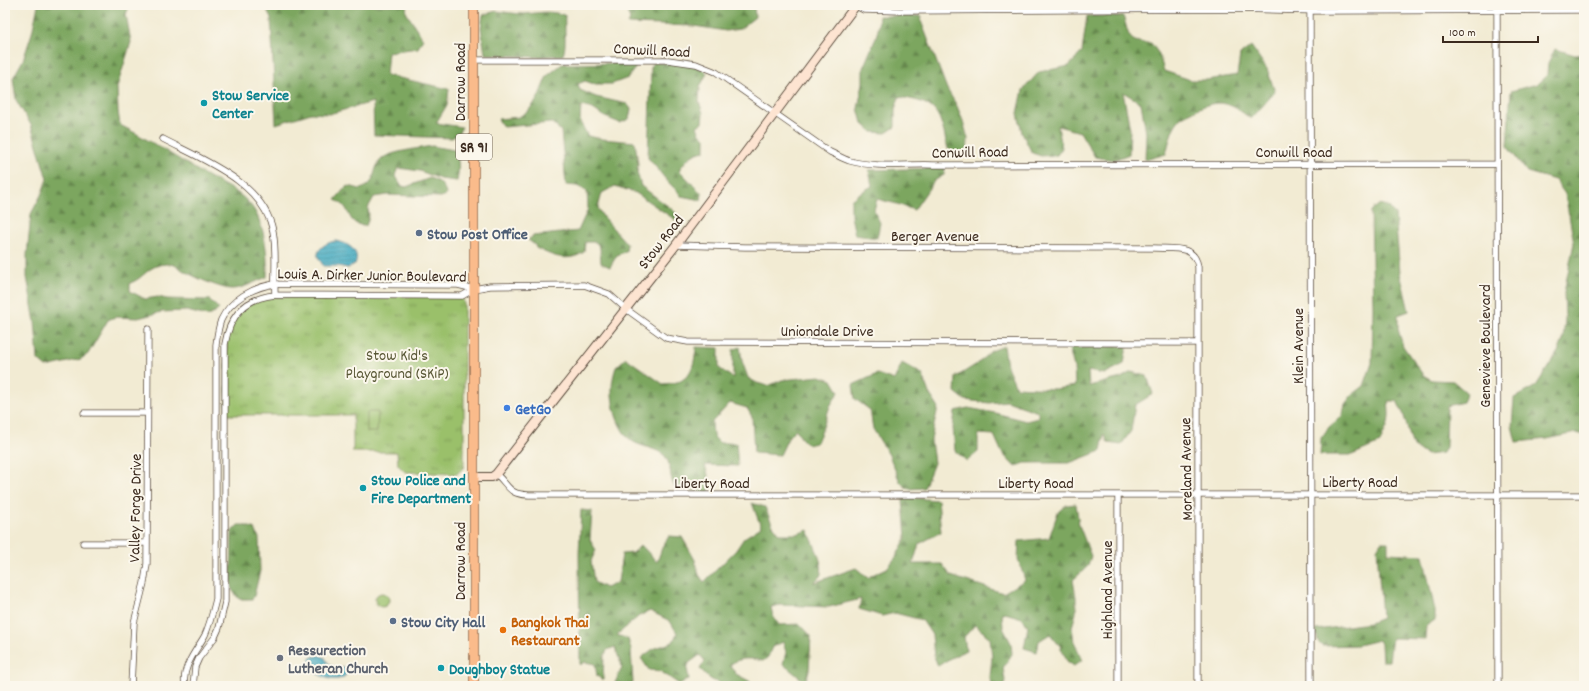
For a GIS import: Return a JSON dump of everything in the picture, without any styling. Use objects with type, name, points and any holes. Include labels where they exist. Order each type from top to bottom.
[{"type":"main road","name":"Darrow Road","points":[[474,5],[474,686]]},
{"type":"street","points":[[856,5],[864,10],[902,11],[1310,8],[1497,8],[1584,10]]},
{"type":"street","name":"Stow Road","points":[[496,474],[676,245],[856,5]]},
{"type":"street","name":"Klein Avenue","points":[[1310,8],[1310,686]]},
{"type":"street","name":"Genevieve Boulevard","points":[[1497,8],[1496,164],[1498,686]]},
{"type":"street","name":"Conwill Road","points":[[474,60],[668,60],[687,62],[703,66],[716,72],[830,152],[850,161],[872,164],[1496,164]]},
{"type":"street","points":[[164,139],[231,175],[261,202],[269,216],[273,230],[275,244],[276,295]]},
{"type":"street","name":"Berger Avenue","points":[[676,245],[753,247],[1154,248],[1187,250],[1193,254]]},
{"type":"street","name":"Moreland Avenue","points":[[1193,254],[1197,261],[1198,267],[1198,686]]},
{"type":"street","name":"Louis A. Dirker Junior Boulevard","points":[[185,686],[191,656],[205,635],[216,599],[215,376],[218,332],[226,312],[240,298],[259,287],[275,284],[458,285],[474,289]]},
{"type":"street","name":"Uniondale Drive","points":[[474,289],[490,286],[584,285],[609,294],[626,309],[666,338],[688,342],[1198,343]]},
{"type":"street","name":"Louis A. Dirker Junior Boulevard","points":[[193,686],[195,667],[219,628],[225,602],[225,344],[227,332],[232,320],[249,302],[262,297],[276,295],[462,296],[474,289]]},
{"type":"street","name":"Valley Forge Drive","points":[[132,686],[134,623],[147,564],[148,329]]},
{"type":"street","points":[[84,413],[147,413]]},
{"type":"street","points":[[475,478],[492,477],[496,474]]},
{"type":"street","name":"Liberty Road","points":[[496,474],[516,494],[529,496],[1584,495]]},
{"type":"street","name":"Highland Avenue","points":[[1118,495],[1118,686]]},
{"type":"street","points":[[84,543],[147,543]]},
{"type":"green space","points":[[38,5],[130,5],[126,14],[131,42],[117,87],[120,125],[153,143],[244,198],[254,209],[262,228],[266,248],[267,268],[267,277],[236,289],[228,289],[209,283],[177,266],[167,264],[155,266],[130,283],[130,291],[145,299],[158,297],[167,299],[210,300],[219,309],[215,313],[207,316],[187,311],[162,312],[138,318],[115,317],[108,320],[88,354],[81,359],[46,367],[38,360],[35,322],[27,277],[27,255],[31,214],[42,193],[47,179],[31,125],[16,100],[13,78],[23,60],[32,33]]},
{"type":"green space","points":[[265,5],[407,5],[406,12],[423,39],[418,48],[388,52],[386,75],[449,89],[447,105],[436,123],[462,127],[458,134],[452,138],[374,135],[373,102],[329,114],[311,113],[276,124],[271,19]]},
{"type":"green space","points":[[625,5],[754,5],[755,17],[740,29],[726,31],[694,26],[628,24],[630,20]]},
{"type":"green space","points":[[496,11],[524,14],[549,12],[565,15],[565,41],[563,55],[535,57],[485,54],[481,28],[483,15]]},
{"type":"green space","points":[[879,16],[922,16],[921,21],[947,89],[957,106],[963,121],[968,139],[967,155],[948,149],[936,112],[923,103],[913,99],[899,97],[895,110],[895,127],[886,133],[872,132],[862,123],[858,108],[863,83],[863,68],[875,40],[878,30]]},
{"type":"green space","points":[[1087,16],[1123,16],[1130,37],[1137,42],[1151,43],[1159,54],[1164,71],[1191,80],[1207,80],[1237,75],[1240,55],[1251,46],[1267,69],[1275,92],[1251,119],[1230,105],[1217,103],[1201,107],[1185,115],[1180,119],[1174,128],[1166,154],[1145,160],[1146,133],[1141,103],[1123,92],[1130,129],[1129,154],[1114,160],[1095,157],[1080,132],[1058,126],[1062,148],[1057,155],[1041,156],[1032,153],[1022,133],[1018,113],[1023,90],[1039,72],[1069,66],[1082,52]]},
{"type":"green space","points":[[1555,49],[1575,55],[1584,54],[1584,435],[1576,433],[1547,439],[1516,442],[1512,426],[1514,398],[1536,386],[1559,350],[1563,340],[1565,318],[1564,292],[1574,243],[1565,194],[1555,180],[1527,172],[1507,146],[1511,91],[1537,84],[1547,75],[1548,63]]},
{"type":"green space","points":[[628,63],[636,67],[628,78],[612,84],[594,84],[585,81],[578,84],[580,90],[596,97],[627,104],[631,109],[629,119],[620,123],[605,117],[593,109],[581,106],[580,122],[588,136],[602,139],[635,142],[638,164],[637,172],[641,186],[673,210],[681,218],[680,223],[636,193],[615,186],[602,193],[598,208],[603,217],[627,244],[626,251],[617,255],[610,267],[601,263],[600,248],[596,242],[585,242],[584,252],[566,258],[554,256],[542,251],[536,248],[535,245],[528,240],[533,236],[578,231],[588,209],[587,191],[577,186],[566,185],[561,131],[552,123],[503,127],[498,119],[519,117],[528,111],[537,100],[547,76],[562,64]]},
{"type":"green space","points":[[653,63],[674,63],[696,66],[707,73],[700,87],[699,102],[703,113],[702,123],[697,126],[699,132],[705,138],[705,151],[690,157],[679,170],[702,194],[701,200],[681,196],[648,158],[651,68]]},
{"type":"green space","points":[[432,146],[454,150],[459,169],[457,181],[440,179],[420,171],[398,168],[395,175],[402,186],[406,187],[430,178],[441,184],[446,195],[441,197],[387,195],[374,197],[368,208],[369,216],[366,226],[359,225],[354,222],[345,207],[335,200],[345,188],[349,186],[360,189],[366,187],[372,180],[379,162],[383,158],[406,150]]},
{"type":"green space","points":[[945,168],[944,175],[934,181],[914,210],[877,199],[874,210],[880,223],[877,238],[855,235],[851,216],[851,200],[872,186],[869,170]]},
{"type":"green space","points":[[1380,204],[1389,207],[1395,215],[1400,273],[1409,311],[1398,315],[1398,329],[1403,346],[1423,375],[1432,380],[1453,381],[1467,393],[1463,402],[1447,406],[1446,447],[1443,453],[1427,455],[1413,447],[1403,413],[1397,401],[1388,401],[1389,421],[1380,443],[1352,455],[1320,455],[1321,438],[1329,427],[1342,416],[1345,404],[1352,395],[1364,386],[1372,363],[1373,308],[1371,211]]},
{"type":"green space","name":"Stow Kid's Playground (SKiP)","points":[[462,296],[464,304],[464,467],[457,474],[405,472],[398,465],[397,452],[353,452],[353,415],[226,415],[227,332],[241,309],[262,297]]},
{"type":"green space","points":[[1004,346],[1007,366],[1016,387],[1055,389],[1075,386],[1074,367],[1069,348],[1127,346],[1124,364],[1104,374],[1088,371],[1089,386],[1121,378],[1131,372],[1147,376],[1153,394],[1135,405],[1131,431],[1121,445],[1108,443],[1104,434],[1101,451],[1069,463],[1025,463],[1015,467],[1002,453],[994,435],[978,434],[978,452],[967,461],[955,451],[953,428],[955,411],[968,408],[1026,421],[1038,418],[1038,412],[1007,401],[989,403],[965,400],[955,392],[956,377],[977,364],[991,351]]},
{"type":"green space","points":[[696,347],[719,348],[719,368],[733,378],[733,350],[740,347],[742,361],[748,378],[757,383],[768,386],[782,380],[820,376],[832,380],[839,392],[830,406],[816,443],[808,445],[801,438],[796,429],[789,436],[780,455],[754,453],[752,417],[747,408],[730,403],[712,422],[713,436],[720,443],[736,443],[738,466],[705,465],[710,482],[709,493],[677,489],[672,482],[669,464],[665,456],[658,451],[632,441],[623,431],[614,409],[612,383],[616,367],[626,358],[663,384],[675,383],[682,380],[692,368]]},
{"type":"green space","points":[[902,363],[922,374],[929,393],[938,407],[931,440],[934,463],[924,488],[908,489],[900,482],[889,455],[873,429],[870,410],[855,399],[853,385],[877,374],[894,380]]},
{"type":"green space","points":[[367,412],[378,412],[377,432],[367,432]]},
{"type":"green space","points":[[912,498],[938,500],[941,532],[919,544],[913,564],[942,564],[951,576],[1003,593],[1025,580],[1018,559],[1019,541],[1049,538],[1058,512],[1066,505],[1076,504],[1079,525],[1091,556],[1088,566],[1073,580],[1076,597],[1076,613],[1072,627],[1074,641],[1082,660],[1074,666],[1067,661],[1060,646],[1050,634],[1039,641],[1037,652],[1024,648],[1028,626],[1022,618],[1002,612],[1003,628],[1011,643],[1012,654],[1003,668],[1005,680],[1004,686],[991,686],[990,677],[992,657],[990,638],[975,625],[964,637],[966,650],[938,666],[934,656],[932,635],[922,620],[895,613],[882,616],[859,609],[861,599],[829,607],[780,605],[771,607],[773,616],[779,625],[800,624],[811,636],[809,671],[805,682],[783,664],[786,652],[783,642],[772,647],[768,657],[763,661],[741,659],[730,665],[736,674],[753,683],[743,686],[732,686],[712,680],[700,669],[705,661],[700,655],[689,663],[687,669],[689,679],[679,684],[660,671],[649,670],[641,658],[653,649],[673,642],[677,633],[670,621],[650,611],[639,616],[617,635],[628,639],[631,649],[633,683],[628,685],[615,683],[622,667],[615,647],[607,650],[604,656],[603,680],[597,676],[595,664],[585,662],[580,665],[579,554],[581,510],[592,511],[590,540],[596,550],[591,561],[594,582],[606,588],[618,582],[622,554],[633,553],[641,545],[657,562],[662,548],[669,536],[682,537],[695,560],[699,575],[704,582],[736,550],[744,538],[761,527],[752,503],[765,507],[772,524],[779,534],[797,534],[808,530],[818,553],[821,566],[820,576],[813,583],[856,568],[868,578],[887,568],[896,557],[906,538],[903,499]]},
{"type":"green space","points":[[238,525],[244,525],[255,529],[259,538],[260,571],[252,599],[239,599],[232,590],[232,531]]},
{"type":"green space","points":[[1381,542],[1388,542],[1388,553],[1423,555],[1435,611],[1435,620],[1426,626],[1425,639],[1392,638],[1389,661],[1382,661],[1381,644],[1379,640],[1358,645],[1322,646],[1318,642],[1316,630],[1370,623],[1382,618],[1377,549]]},
{"type":"green space","points":[[379,593],[385,593],[389,597],[389,603],[385,607],[379,607],[375,603],[375,597]]},
{"type":"water","points":[[335,241],[344,243],[352,248],[356,255],[355,264],[348,268],[323,266],[318,257],[319,251],[326,244]]},
{"type":"water","points":[[318,655],[324,657],[328,663],[334,667],[348,668],[348,673],[340,679],[331,679],[312,671],[309,665],[310,658]]},
{"type":"place","name":"Stow Service Center","points":[[204,103]]},
{"type":"place","name":"Stow Post Office","points":[[419,233]]},
{"type":"place","name":"GetGo","points":[[507,408]]},
{"type":"place","name":"Stow Police and Fire Department","points":[[363,488]]},
{"type":"place","name":"Stow City Hall","points":[[393,621]]},
{"type":"place","name":"Bangkok Thai Restaurant","points":[[503,630]]},
{"type":"place","name":"Ressurection Lutheran Church","points":[[280,658]]},
{"type":"place","name":"Doughboy Statue","points":[[441,668]]}]
